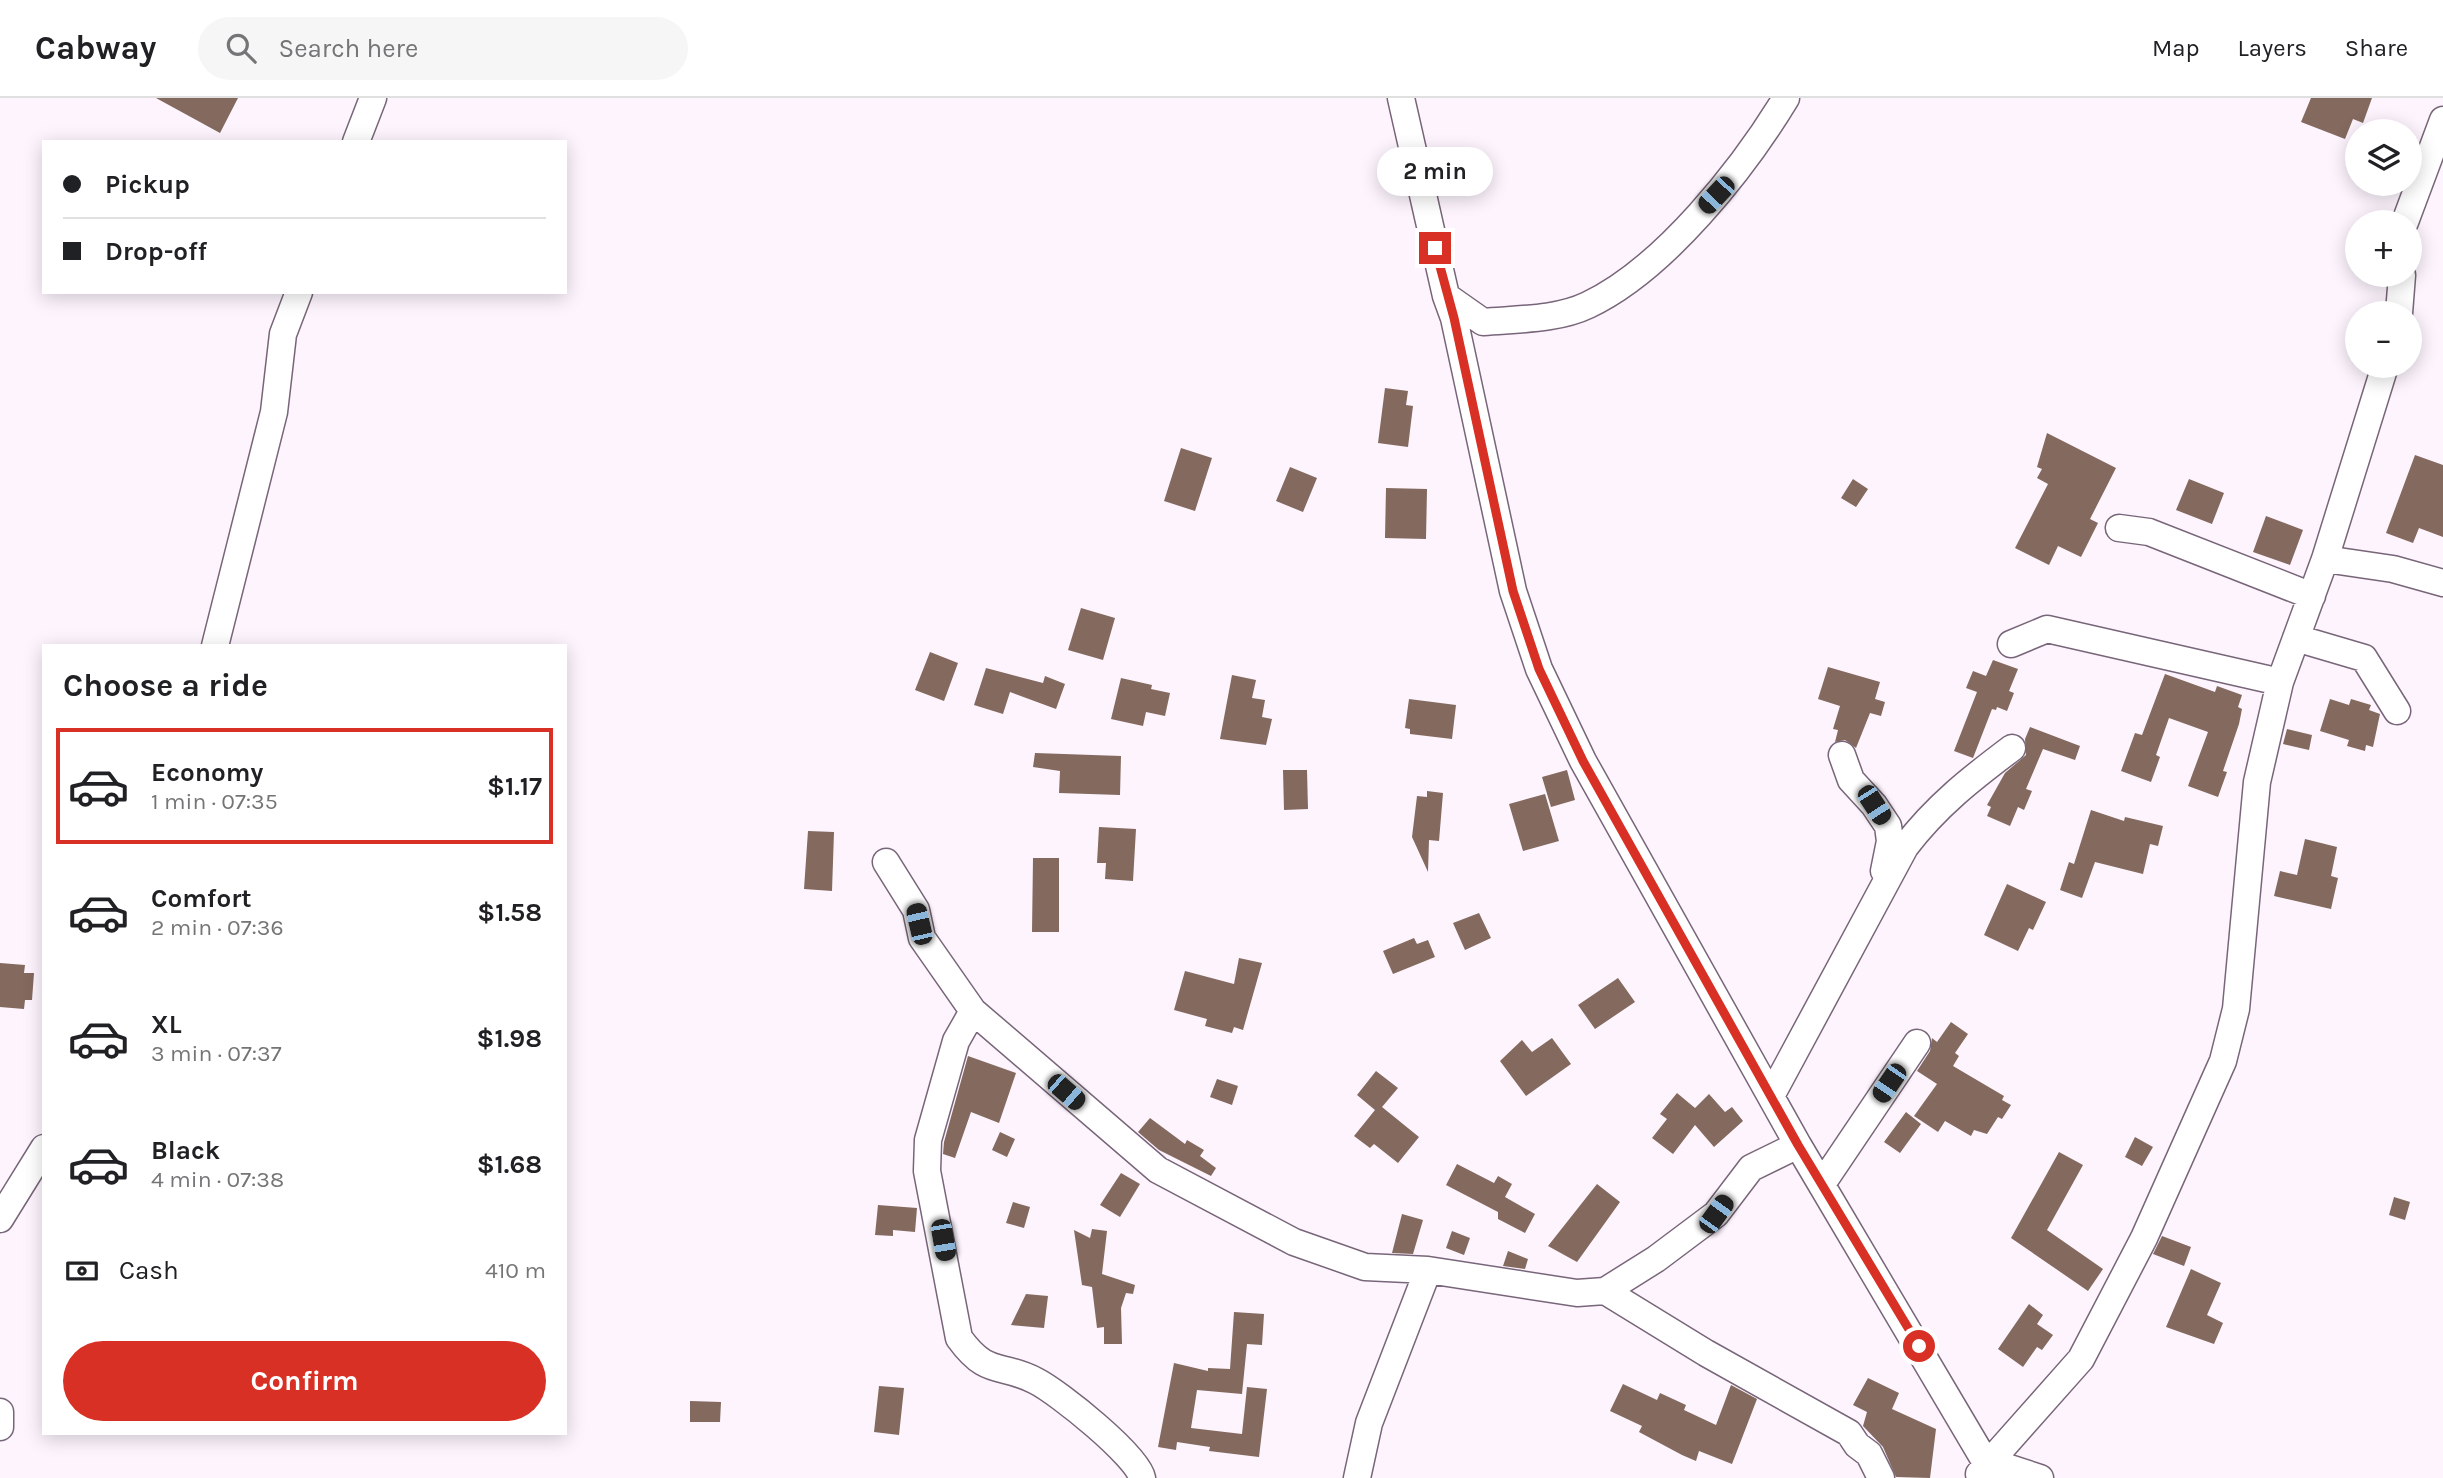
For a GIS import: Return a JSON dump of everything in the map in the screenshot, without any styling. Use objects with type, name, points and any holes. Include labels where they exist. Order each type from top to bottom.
[{"type":"street","points":[[357,140],[373,98]]},
{"type":"street","points":[[1401,98],[1446,296],[1454,318],[1513,591],[1539,669],[1583,761],[1798,1145],[1986,1472]]},
{"type":"street","points":[[1446,296],[1483,322],[1546,316],[1587,306],[1649,265],[1659,255],[1716,195],[1786,98]]},
{"type":"street","points":[[2409,210],[2443,120]]},
{"type":"street","points":[[216,644],[274,412],[284,334],[298,294]]},
{"type":"street","points":[[1986,1472],[2081,1359],[2144,1238],[2223,1062],[2236,1009],[2257,782],[2280,682],[2325,559],[2381,378]]},
{"type":"street","points":[[2119,528],[2149,533],[2312,596]]},
{"type":"street","points":[[2325,559],[2393,569],[2443,583]]},
{"type":"street","points":[[2011,644],[2047,629],[2280,682]]},
{"type":"street","points":[[2296,638],[2364,658],[2397,711]]},
{"type":"street","points":[[1771,1096],[1880,888],[1905,847],[1927,818],[1958,789],[2012,748]]},
{"type":"street","points":[[1842,755],[1851,780],[1888,826],[1889,841],[1880,888]]},
{"type":"street","points":[[886,862],[916,910],[922,938],[973,1012],[1158,1170],[1294,1242],[1365,1267],[1428,1270],[1577,1293],[1605,1291],[1657,1259],[1716,1214],[1752,1168],[1798,1145]]},
{"type":"street","points":[[973,1012],[956,1041],[928,1140],[927,1171],[959,1338],[973,1357],[991,1369],[1040,1383],[1128,1453],[1141,1471],[1142,1478]]},
{"type":"street","points":[[1822,1184],[1917,1043]]},
{"type":"street","points":[[0,1219],[42,1151]]},
{"type":"street","points":[[1357,1478],[1368,1423],[1428,1270]]},
{"type":"street","points":[[1605,1291],[1706,1353],[1849,1433],[1857,1445],[1869,1454],[1881,1478]]},
{"type":"street","points":[[0,1412],[0,1427]]},
{"type":"street","points":[[1986,1472],[2040,1478]]},
{"type":"building","points":[[156,98],[238,98],[220,133]]},
{"type":"building","points":[[2311,98],[2372,98],[2364,119],[2345,119],[2345,139],[2301,122]]},
{"type":"building","points":[[1385,388],[1408,391],[1406,405],[1413,406],[1408,447],[1378,443]]},
{"type":"building","points":[[2047,433],[2116,468],[2090,519],[2098,523],[2081,557],[2058,546],[2049,565],[2015,548],[2048,484],[2037,478],[2042,469],[2037,467]]},
{"type":"building","points":[[1181,448],[1212,458],[1195,511],[1164,501]]},
{"type":"building","points":[[2415,455],[2443,465],[2443,537],[2419,528],[2413,543],[2386,533]]},
{"type":"building","points":[[1290,467],[1317,478],[1303,512],[1276,501]]},
{"type":"building","points":[[1853,479],[1868,489],[1856,507],[1841,498]]},
{"type":"building","points":[[2189,479],[2224,493],[2212,524],[2176,510]]},
{"type":"building","points":[[1386,488],[1427,489],[1426,539],[1385,538]]},
{"type":"building","points":[[2266,516],[2303,530],[2290,565],[2253,552]]},
{"type":"building","points":[[1081,608],[1115,618],[1103,660],[1068,650]]},
{"type":"building","points":[[930,652],[958,663],[944,701],[915,690]]},
{"type":"building","points":[[1993,660],[2018,669],[2009,691],[2014,693],[2007,711],[1997,707],[1996,710],[1992,709],[1973,758],[1954,751],[1977,692],[1966,688],[1973,671],[1986,676]]},
{"type":"building","points":[[1828,667],[1880,682],[1875,699],[1885,702],[1881,716],[1870,713],[1856,748],[1845,740],[1835,742],[1838,730],[1833,729],[1840,706],[1818,699]]},
{"type":"building","points":[[986,668],[1043,683],[1045,676],[1065,684],[1056,709],[1010,692],[1003,714],[974,705]]},
{"type":"building","points":[[2165,674],[2215,692],[2217,686],[2242,695],[2238,707],[2242,709],[2239,724],[2223,771],[2227,772],[2218,797],[2188,786],[2208,732],[2169,718],[2156,755],[2160,757],[2151,782],[2121,771],[2135,733],[2142,735]]},
{"type":"building","points":[[1232,675],[1256,680],[1252,698],[1265,700],[1262,717],[1272,719],[1266,745],[1220,739]]},
{"type":"building","points":[[1121,678],[1152,685],[1151,689],[1170,693],[1165,716],[1146,712],[1143,726],[1111,719]]},
{"type":"building","points":[[1409,699],[1456,705],[1452,739],[1410,734],[1410,729],[1405,728]]},
{"type":"building","points":[[2330,699],[2349,705],[2351,699],[2371,705],[2369,710],[2380,714],[2373,747],[2366,745],[2365,751],[2347,746],[2349,740],[2320,731]]},
{"type":"building","points":[[2030,727],[2080,746],[2075,760],[2043,749],[2026,789],[2032,791],[2024,810],[2018,807],[2010,826],[1987,816],[1991,807],[1987,805],[2005,773],[2026,755],[2025,739]]},
{"type":"building","points":[[2287,729],[2312,735],[2309,750],[2283,744]]},
{"type":"building","points":[[1035,753],[1121,756],[1120,795],[1059,793],[1060,771],[1033,767]]},
{"type":"building","points":[[1283,770],[1307,770],[1308,809],[1284,810]]},
{"type":"building","points":[[1567,770],[1575,800],[1551,807],[1542,777]]},
{"type":"building","points":[[1427,791],[1443,793],[1439,841],[1429,840],[1428,872],[1412,837],[1417,796],[1427,797]]},
{"type":"building","points":[[1545,794],[1559,841],[1523,851],[1509,804]]},
{"type":"building","points":[[2091,810],[2124,821],[2125,817],[2163,826],[2158,846],[2150,844],[2143,874],[2095,862],[2082,898],[2060,890],[2069,862],[2074,864]]},
{"type":"building","points":[[1099,827],[1136,829],[1133,881],[1105,879],[1106,863],[1097,863]]},
{"type":"building","points":[[808,831],[834,832],[832,891],[804,889]]},
{"type":"building","points":[[2305,839],[2337,847],[2331,876],[2338,878],[2331,909],[2274,896],[2280,871],[2297,875]]},
{"type":"building","points":[[1033,858],[1059,858],[1059,932],[1032,932]]},
{"type":"building","points":[[2007,884],[2046,902],[2033,930],[2029,928],[2018,951],[1984,935]]},
{"type":"building","points":[[1479,913],[1491,938],[1465,950],[1453,923]]},
{"type":"building","points":[[1414,938],[1417,944],[1428,940],[1435,957],[1393,974],[1383,951]]},
{"type":"building","points":[[1239,958],[1262,963],[1243,1030],[1234,1027],[1232,1033],[1205,1026],[1207,1019],[1174,1010],[1185,971],[1234,984]]},
{"type":"building","points":[[0,963],[25,965],[24,973],[34,973],[32,1000],[25,1000],[24,1009],[0,1007]]},
{"type":"building","points":[[1618,978],[1635,1002],[1595,1029],[1578,1005]]},
{"type":"building","points":[[1951,1022],[1968,1034],[1955,1053],[1959,1056],[1953,1066],[2004,1096],[2002,1100],[2011,1105],[2002,1119],[1998,1117],[1987,1134],[1974,1130],[1971,1136],[1945,1121],[1938,1132],[1914,1116],[1937,1084],[1917,1071],[1930,1051],[1932,1038],[1937,1042]]},
{"type":"building","points":[[1552,1038],[1571,1064],[1526,1096],[1500,1061],[1522,1040],[1532,1052]]},
{"type":"building","points":[[968,1056],[1016,1073],[999,1123],[971,1112],[955,1158],[943,1154],[944,1142]]},
{"type":"building","points":[[1376,1071],[1398,1088],[1382,1107],[1419,1137],[1398,1163],[1374,1144],[1370,1148],[1354,1136],[1375,1110],[1357,1095]]},
{"type":"building","points":[[1217,1079],[1238,1086],[1232,1105],[1210,1097]]},
{"type":"building","points":[[1677,1093],[1695,1108],[1709,1094],[1725,1112],[1732,1107],[1743,1121],[1714,1147],[1695,1125],[1673,1154],[1652,1138],[1667,1119],[1660,1114]]},
{"type":"building","points":[[1906,1112],[1921,1124],[1900,1153],[1884,1142]]},
{"type":"building","points":[[1150,1118],[1185,1144],[1187,1140],[1204,1150],[1200,1156],[1216,1168],[1211,1176],[1159,1150],[1138,1132]]},
{"type":"building","points":[[1000,1132],[1015,1139],[1007,1157],[992,1150]]},
{"type":"building","points":[[2135,1137],[2153,1147],[2142,1166],[2125,1157]]},
{"type":"building","points":[[2059,1152],[2083,1165],[2047,1230],[2103,1269],[2088,1291],[2011,1238]]},
{"type":"building","points":[[1457,1164],[1494,1183],[1498,1176],[1512,1184],[1505,1197],[1535,1214],[1525,1233],[1498,1219],[1498,1212],[1446,1185]]},
{"type":"building","points":[[1121,1173],[1140,1184],[1120,1217],[1100,1205]]},
{"type":"building","points":[[1597,1184],[1620,1202],[1577,1262],[1548,1246]]},
{"type":"building","points":[[2394,1197],[2410,1202],[2405,1220],[2389,1215]]},
{"type":"building","points":[[1013,1202],[1030,1207],[1024,1228],[1006,1223]]},
{"type":"building","points":[[878,1205],[917,1208],[915,1232],[893,1230],[893,1236],[875,1235]]},
{"type":"building","points":[[1402,1214],[1423,1220],[1413,1254],[1392,1253]]},
{"type":"building","points":[[1092,1229],[1107,1231],[1102,1274],[1135,1285],[1133,1294],[1126,1293],[1121,1308],[1122,1344],[1104,1344],[1104,1327],[1097,1328],[1092,1287],[1082,1285],[1074,1230],[1090,1238]]},
{"type":"building","points":[[1452,1231],[1470,1238],[1464,1255],[1446,1248]]},
{"type":"building","points":[[2162,1236],[2191,1247],[2184,1266],[2153,1254]]},
{"type":"building","points":[[1508,1251],[1528,1259],[1525,1269],[1503,1266]]},
{"type":"building","points":[[2191,1269],[2221,1283],[2207,1315],[2223,1323],[2214,1344],[2166,1327]]},
{"type":"building","points":[[1026,1294],[1048,1296],[1044,1328],[1011,1325]]},
{"type":"building","points":[[2029,1304],[2043,1315],[2037,1324],[2053,1335],[2042,1350],[2037,1347],[2023,1367],[1998,1349]]},
{"type":"building","points":[[1234,1312],[1264,1314],[1262,1345],[1247,1344],[1242,1394],[1197,1390],[1191,1428],[1242,1434],[1247,1387],[1267,1389],[1259,1457],[1209,1451],[1210,1447],[1177,1442],[1176,1450],[1158,1447],[1174,1363],[1208,1371],[1208,1368],[1230,1369]]},
{"type":"building","points":[[1868,1378],[1899,1393],[1892,1409],[1936,1429],[1930,1478],[1896,1477],[1883,1447],[1863,1426],[1867,1412],[1853,1405]]},
{"type":"building","points":[[1623,1384],[1657,1400],[1660,1393],[1686,1405],[1684,1410],[1716,1425],[1731,1385],[1757,1399],[1732,1464],[1699,1451],[1696,1461],[1682,1455],[1639,1432],[1642,1426],[1610,1411]]},
{"type":"building","points":[[879,1386],[904,1388],[899,1435],[874,1432]]},
{"type":"building","points":[[690,1401],[721,1402],[720,1422],[690,1422]]},
{"type":"route","points":[[1435,248],[1454,318],[1513,591],[1539,669],[1583,761],[1798,1145],[1919,1346]]}]
